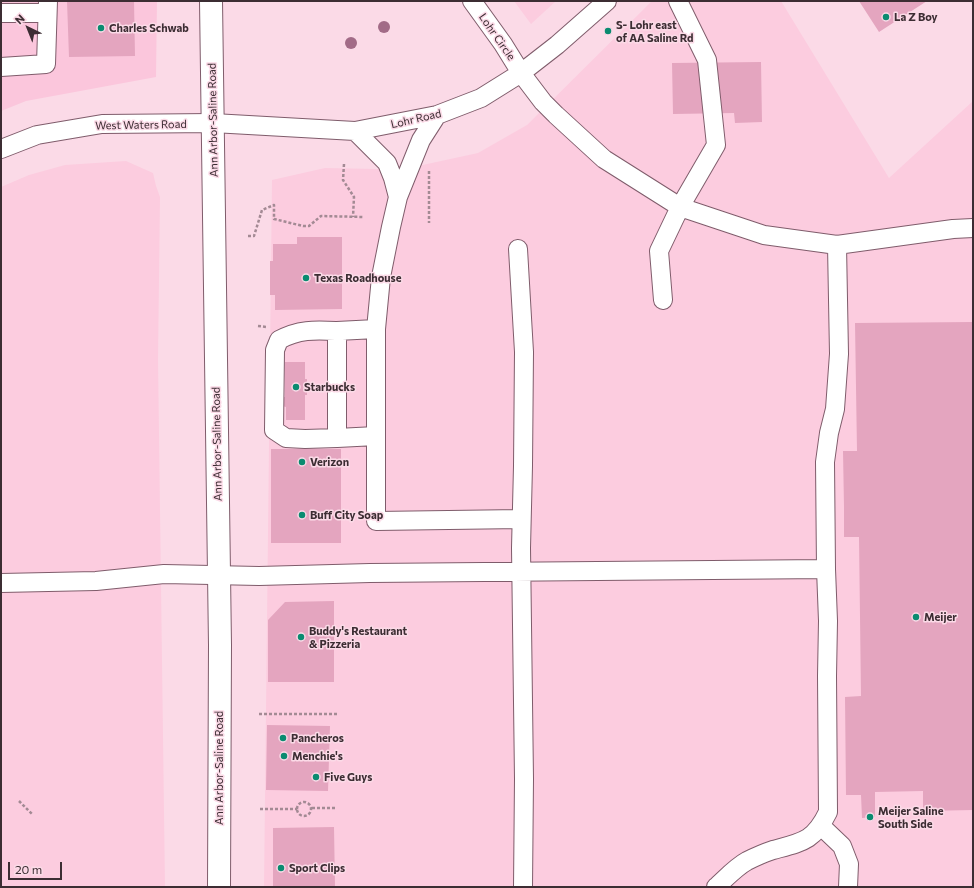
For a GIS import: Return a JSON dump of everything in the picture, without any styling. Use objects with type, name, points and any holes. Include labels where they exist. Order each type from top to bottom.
[{"type":"main road","name":"Ann Arbor-Saline Road","points":[[211,1],[219,576],[219,887]]},
{"type":"street","name":"Lohr Circle","points":[[472,1],[503,44],[521,73],[543,102],[556,115],[604,159],[680,207],[764,235],[837,245],[953,229],[973,228]]},
{"type":"street","name":"Lohr Road","points":[[213,124],[355,131],[437,115],[481,98],[521,73],[557,45],[607,1]]},
{"type":"street","points":[[663,300],[659,251],[680,207],[716,145],[707,60],[678,1]]},
{"type":"street","points":[[1,13],[47,7],[46,64],[1,67]]},
{"type":"street","points":[[437,115],[421,140],[398,197],[381,277],[376,329],[376,521],[521,520]]},
{"type":"street","name":"West Waters Road","points":[[1,149],[37,135],[102,124],[213,124]]},
{"type":"street","points":[[355,131],[387,163],[398,197]]},
{"type":"street","points":[[716,887],[746,862],[771,851],[792,846],[804,841],[821,826],[828,812],[826,462],[829,432],[835,409],[839,354],[837,245]]},
{"type":"street","points":[[518,249],[524,352],[524,466],[521,520],[524,780],[523,887]]},
{"type":"street","points":[[376,329],[302,331],[290,334],[279,340],[275,350],[274,430],[286,438],[305,439],[376,436]]},
{"type":"street","points":[[337,331],[337,438]]},
{"type":"street","points":[[1,582],[96,581],[164,574],[259,576],[370,573],[826,569]]},
{"type":"street","points":[[821,826],[842,846],[849,864],[848,887]]},
{"type":"path","points":[[344,164],[343,180],[354,197],[353,217]]},
{"type":"path","points":[[429,222],[429,170],[431,165]]},
{"type":"path","points":[[248,236],[254,236],[262,210],[274,205],[274,219],[303,226],[309,226],[321,216],[364,217]]},
{"type":"path","points":[[259,714],[337,714]]},
{"type":"path","points":[[19,801],[32,814]]},
{"type":"path","points":[[297,809],[299,804],[303,801],[308,802],[312,808]]},
{"type":"path","points":[[312,808],[337,808]]},
{"type":"path","points":[[297,809],[300,815],[304,816],[309,815],[312,808]]},
{"type":"path","points":[[260,809],[297,809]]},
{"type":"shaded area","points":[[1,1],[157,1],[156,77],[26,101],[1,111]]},
{"type":"shaded area","points":[[514,1],[556,1],[531,24]]},
{"type":"shaded area","points":[[652,1],[781,1],[889,178],[973,101],[973,887],[264,887],[272,180],[325,168],[377,169],[418,166],[478,153],[527,125]]},
{"type":"shaded area","points":[[126,161],[153,173],[160,197],[158,359],[165,887],[1,887],[1,187],[29,175],[65,165]]},
{"type":"building","name":"Charles Schwab","points":[[67,1],[134,1],[135,56],[69,57]]},
{"type":"building","name":"La Z Boy","points":[[859,1],[927,1],[879,32]]},
{"type":"building","points":[[761,62],[762,122],[735,123],[734,113],[673,114],[672,63]]},
{"type":"building","name":"Texas Roadhouse","points":[[297,237],[342,237],[342,309],[275,310],[275,295],[270,295],[270,261],[273,261],[273,244],[297,244]]},
{"type":"building","name":"Meijer","points":[[973,322],[973,810],[923,811],[923,791],[875,792],[875,817],[862,818],[861,795],[846,795],[845,697],[861,696],[859,537],[844,537],[843,451],[857,451],[855,323]]},
{"type":"building","name":"Starbucks","points":[[285,362],[305,362],[307,395],[305,395],[305,420],[286,420],[286,407],[282,406],[281,397],[285,397]]},
{"type":"building","points":[[271,449],[341,449],[341,543],[271,543]]},
{"type":"building","name":"Buddy's Restaurant & Pizzeria","points":[[334,601],[334,682],[268,682],[268,620],[285,602]]},
{"type":"building","points":[[267,725],[330,726],[328,791],[266,790]]},
{"type":"building","points":[[334,827],[335,887],[273,887],[273,828]]},
{"type":"place","name":"La Z Boy","points":[[886,17]]},
{"type":"place","name":"Charles Schwab","points":[[101,28]]},
{"type":"place","name":"S- Lohr east of AA Saline Rd","points":[[608,31]]},
{"type":"place","name":"Texas Roadhouse","points":[[306,278]]},
{"type":"place","name":"Starbucks","points":[[296,387]]},
{"type":"place","name":"Verizon","points":[[302,462]]},
{"type":"place","name":"Buff City Soap","points":[[302,515]]},
{"type":"place","name":"Meijer","points":[[916,617]]},
{"type":"place","name":"Buddy's Restaurant & Pizzeria","points":[[301,637]]},
{"type":"place","name":"Pancheros","points":[[283,738]]},
{"type":"place","name":"Menchie's","points":[[284,756]]},
{"type":"place","name":"Five Guys","points":[[316,777]]},
{"type":"place","name":"Meijer Saline South Side","points":[[870,817]]},
{"type":"place","name":"Sport Clips","points":[[281,868]]}]
